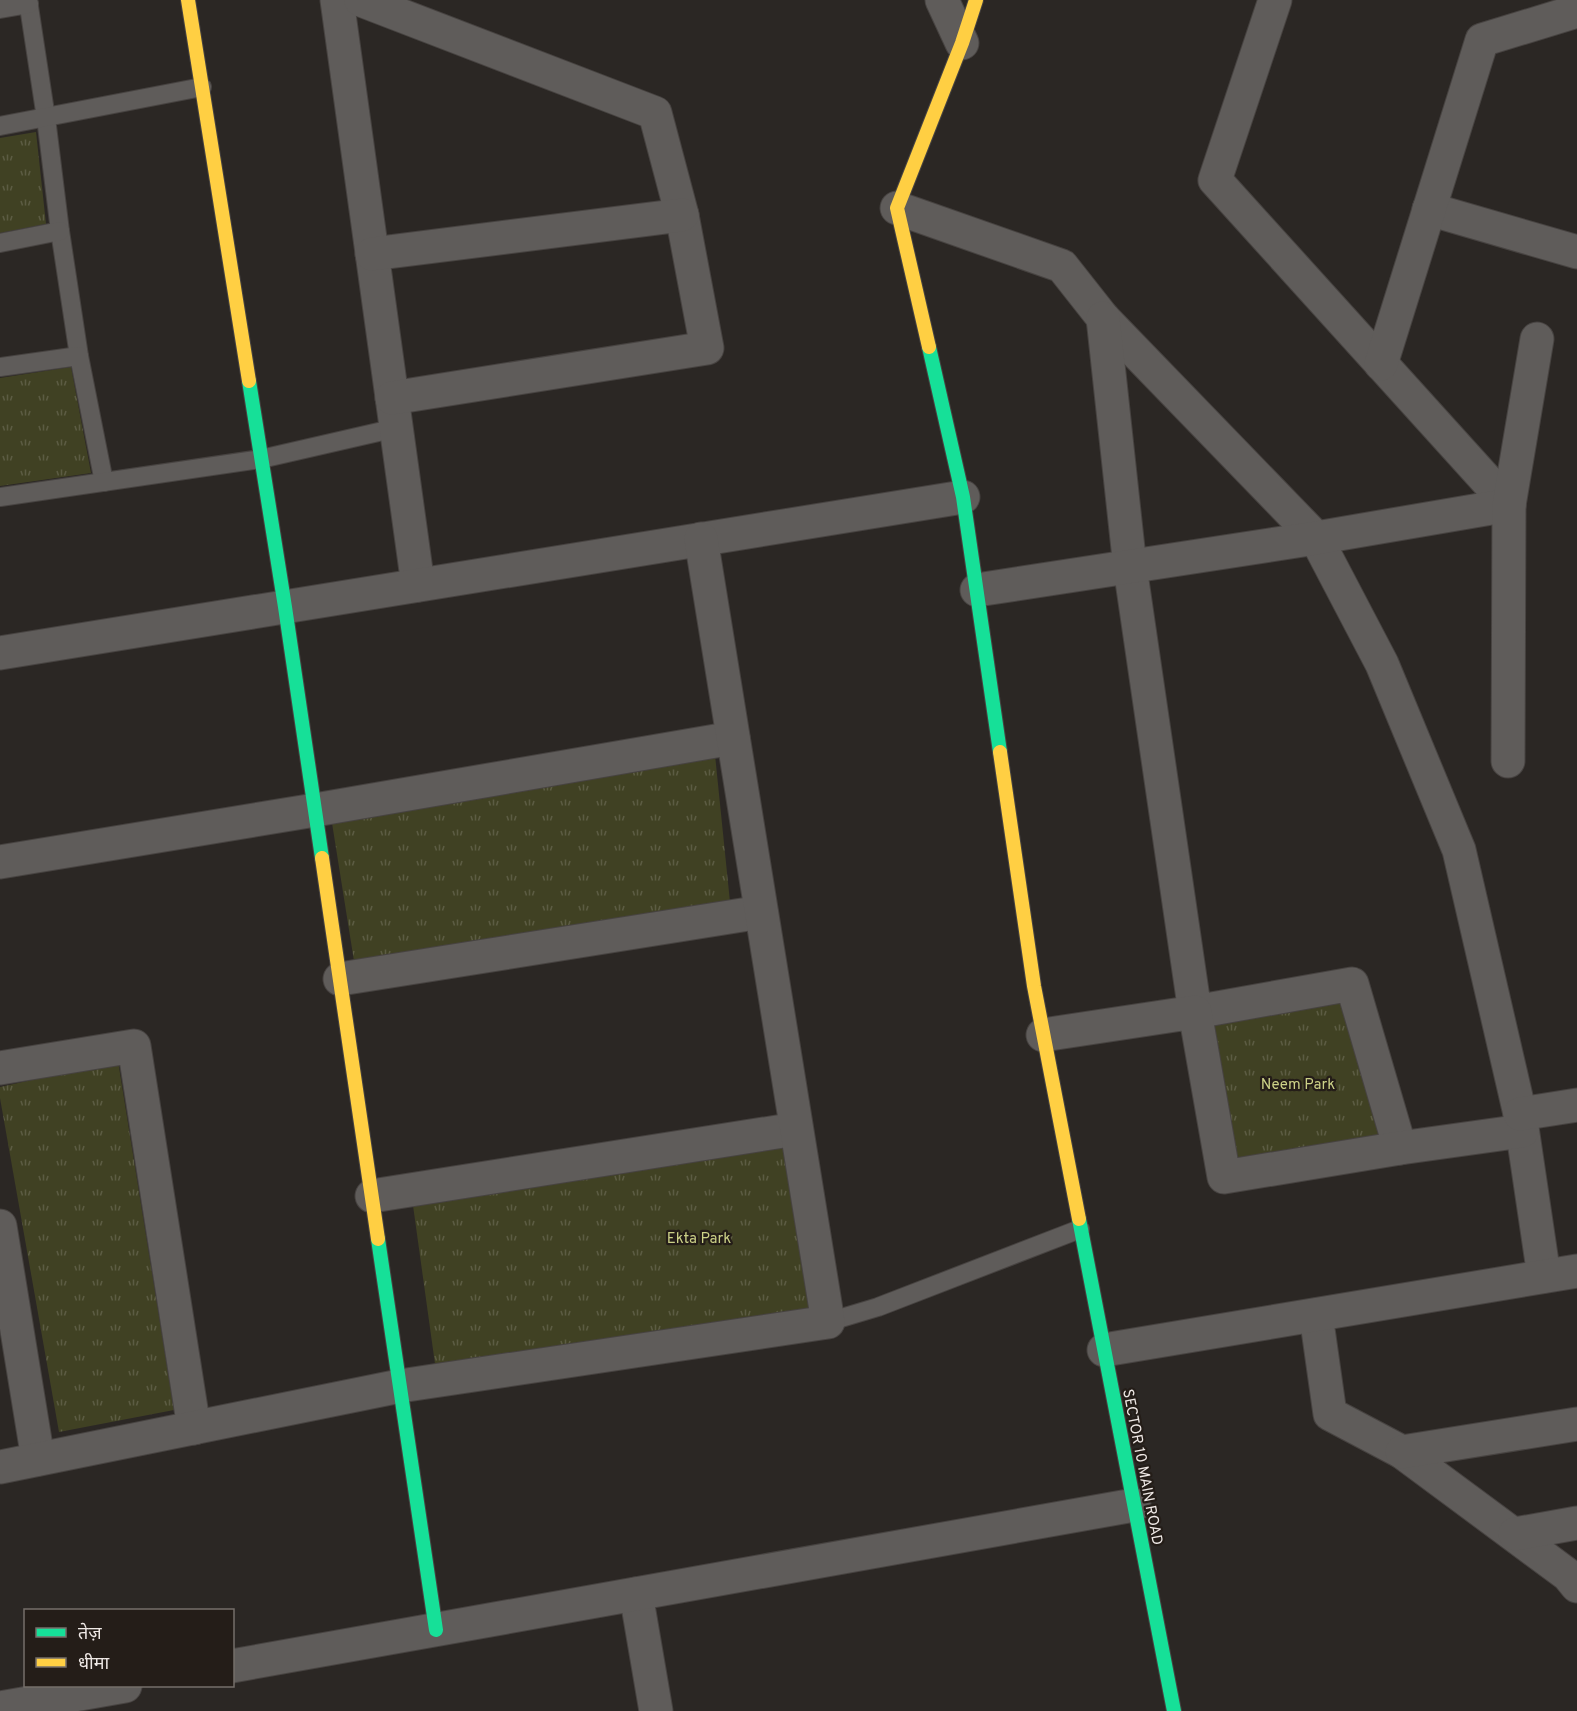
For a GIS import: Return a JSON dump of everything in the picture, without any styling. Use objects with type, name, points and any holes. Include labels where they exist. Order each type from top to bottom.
[{"type":"street","points":[[188,0],[285,607],[436,1630]]},
{"type":"street","points":[[337,0],[418,585]]},
{"type":"street","points":[[361,0],[655,113],[682,215],[707,348],[394,413]]},
{"type":"street","points":[[942,0],[962,43]]},
{"type":"street","points":[[976,0],[962,43],[897,208],[1062,266],[1103,318],[1316,538],[1382,664],[1459,850],[1521,1123],[1544,1276]]},
{"type":"street","points":[[1275,0],[1215,180],[1509,505]]},
{"type":"street","points":[[1381,364],[1482,40],[1577,11]]},
{"type":"street","name":"SECTOR 10 MAIN ROAD","points":[[897,208],[963,497],[1034,986],[1174,1711]]},
{"type":"street","points":[[1429,209],[1577,252]]},
{"type":"street","points":[[372,254],[682,215]]},
{"type":"street","points":[[1103,318],[1130,567],[1195,1012],[1224,1177],[1401,1148],[1521,1123],[1577,1105]]},
{"type":"street","points":[[1508,761],[1509,505],[1537,339]]},
{"type":"street","points":[[0,652],[963,497]]},
{"type":"street","points":[[977,590],[1316,538],[1509,505]]},
{"type":"street","points":[[0,1467],[400,1386],[828,1322],[701,539]]},
{"type":"street","points":[[0,862],[733,738]]},
{"type":"street","points":[[340,979],[761,912]]},
{"type":"street","points":[[1043,1035],[1195,1012],[1352,984],[1401,1148]]},
{"type":"street","points":[[0,1068],[134,1046],[194,1428]]},
{"type":"street","points":[[372,1196],[796,1129]]},
{"type":"street","points":[[0,1226],[38,1459]]},
{"type":"street","points":[[1104,1350],[1577,1271]]},
{"type":"street","points":[[1316,1315],[1330,1414],[1402,1452],[1515,1534],[1568,1575],[1577,1586]]},
{"type":"street","points":[[1402,1452],[1577,1425]]},
{"type":"street","points":[[234,1666],[1134,1505]]},
{"type":"street","points":[[1515,1534],[1577,1523]]},
{"type":"street","points":[[636,1594],[656,1711]]},
{"type":"street","points":[[0,1708],[86,1702],[123,1687]]},
{"type":"lane","points":[[0,9],[28,2],[79,356],[104,482]]},
{"type":"lane","points":[[0,126],[202,87]]},
{"type":"lane","points":[[0,243],[60,231]]},
{"type":"lane","points":[[0,367],[79,356]]},
{"type":"lane","points":[[0,497],[261,459],[394,413]]},
{"type":"lane","points":[[828,1322],[878,1307],[1080,1229]]},
{"type":"green space","points":[[36,132],[46,224],[0,233],[0,138]]},
{"type":"green space","points":[[71,367],[91,473],[0,486],[0,378]]},
{"type":"green space","points":[[715,755],[730,902],[354,961],[332,823]]},
{"type":"green space","name":"Neem Park","points":[[1348,993],[1394,1144],[1237,1171],[1212,1023]]},
{"type":"green space","points":[[118,1061],[174,1410],[59,1432],[0,1098],[0,1087]]},
{"type":"green space","name":"Ekta Park","points":[[788,1127],[819,1316],[436,1371],[411,1191]]},
{"type":"traffic: fast","points":[[929,347],[963,497],[1000,752]]},
{"type":"traffic: fast","points":[[249,381],[322,858]]},
{"type":"traffic: fast","points":[[1079,1219],[1174,1711]]},
{"type":"traffic: fast","points":[[378,1239],[436,1630]]},
{"type":"traffic: slow","points":[[188,0],[249,381]]},
{"type":"traffic: slow","points":[[929,347],[897,208],[962,43],[976,0]]},
{"type":"traffic: slow","points":[[1000,752],[1034,986],[1079,1219]]},
{"type":"traffic: slow","points":[[322,858],[378,1239]]}]
